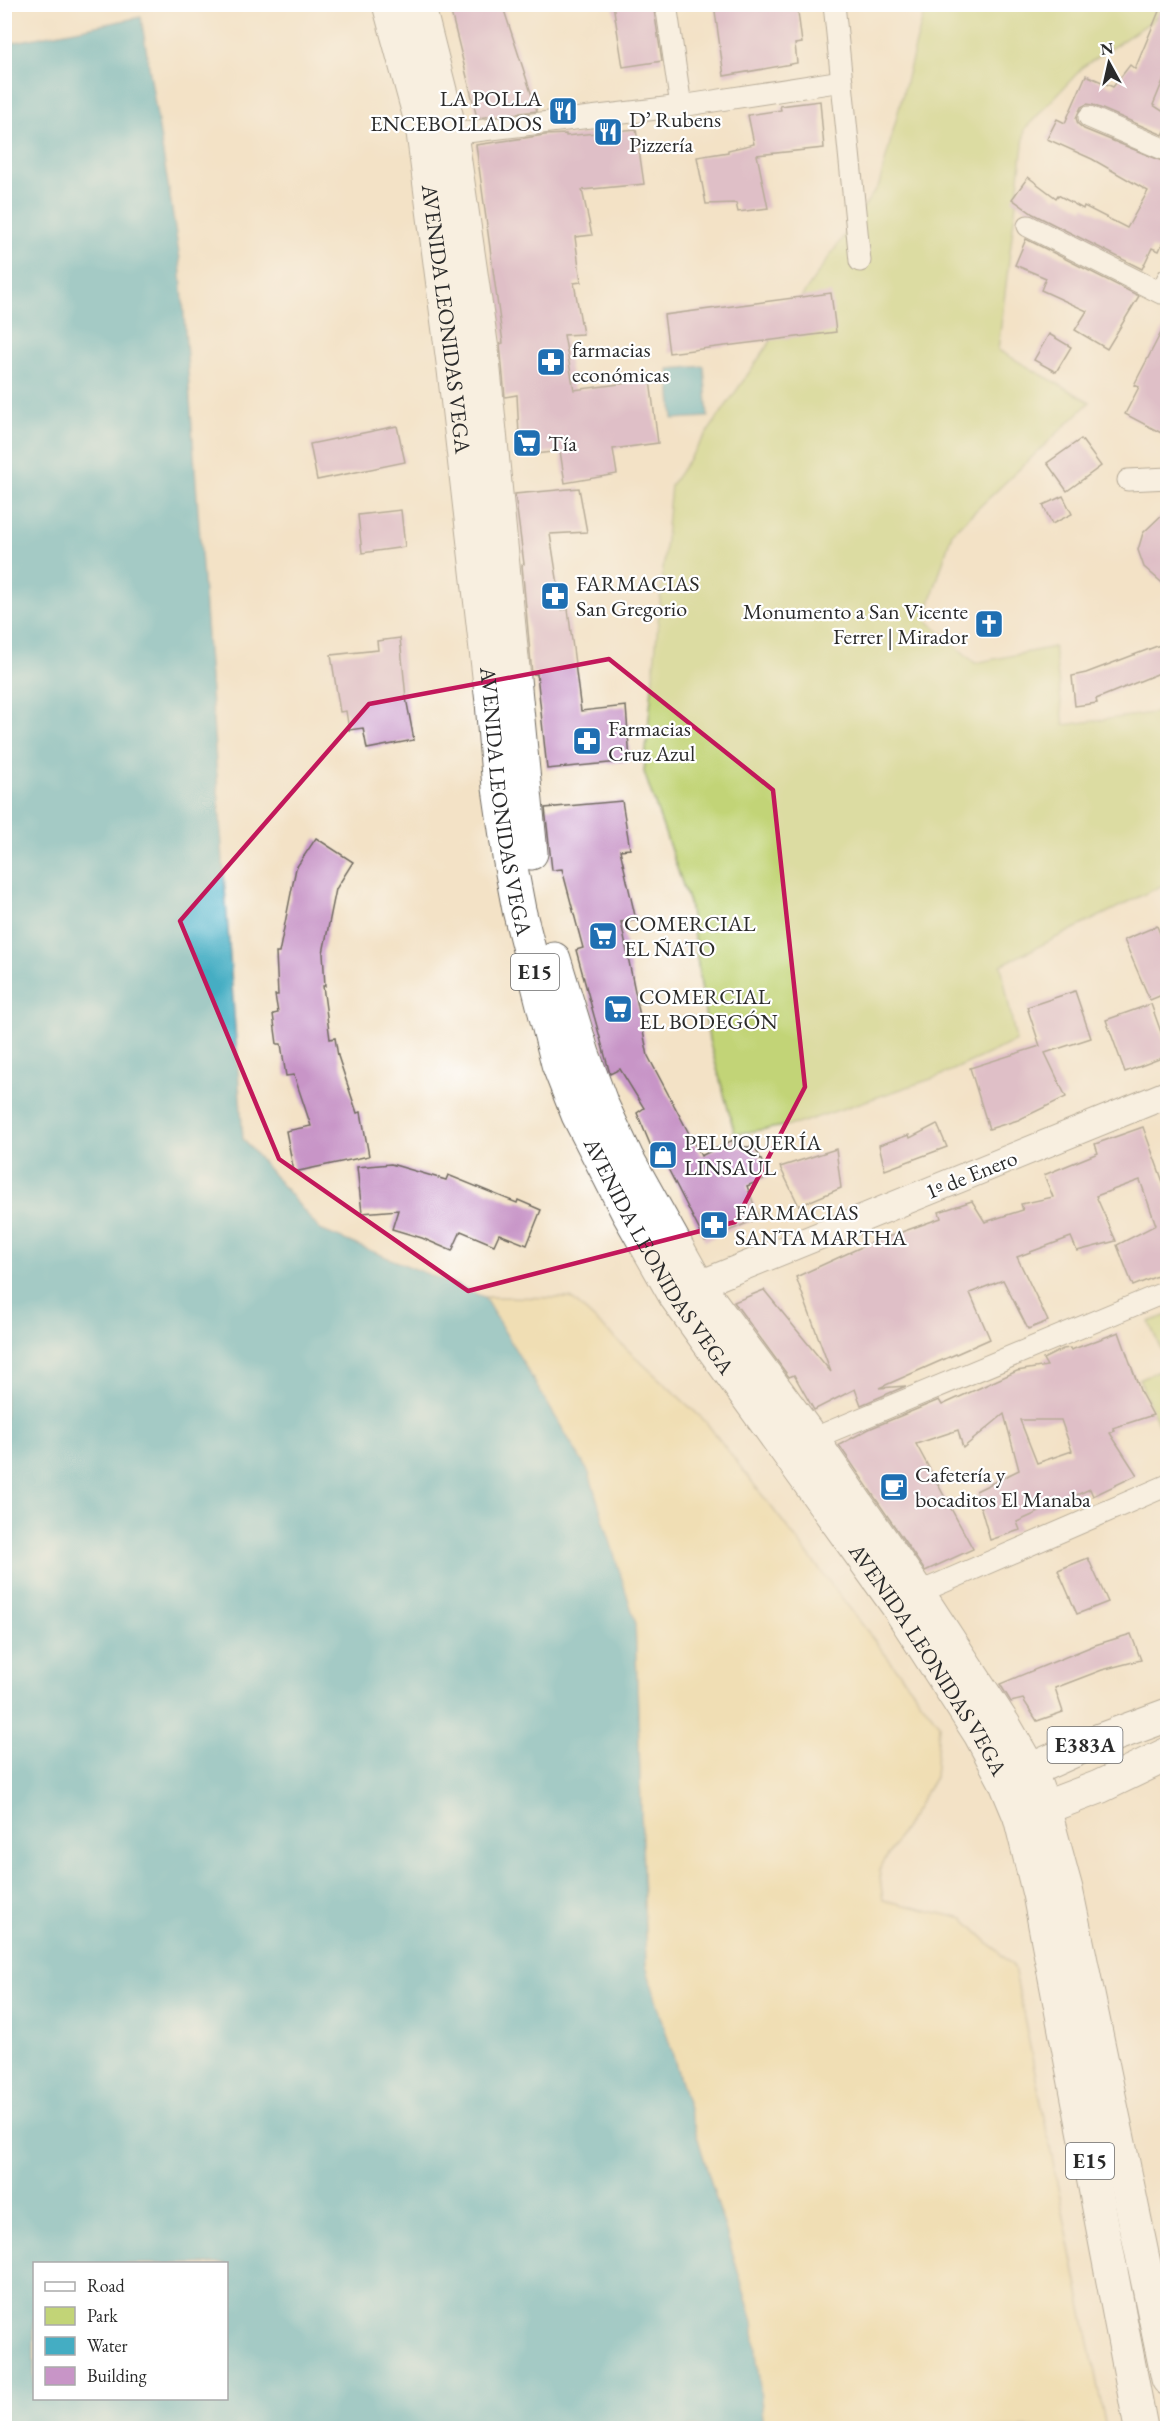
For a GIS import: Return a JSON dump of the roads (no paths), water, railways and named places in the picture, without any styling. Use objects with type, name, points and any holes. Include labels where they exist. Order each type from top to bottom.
[{"type":"main road","name":"AVENIDA LEONIDAS VEGA","points":[[389,4],[422,125],[474,545],[499,788],[519,910],[558,1064],[578,1115],[627,1211],[687,1291],[897,1605],[980,1734],[1017,1776]]},
{"type":"main road","name":"AVENIDA LEONIDAS VEGA","points":[[418,4],[451,134],[482,350],[531,855],[559,979],[602,1106],[687,1291],[812,1439],[918,1593],[1004,1725],[1017,1776],[1066,1889],[1167,2379]]},
{"type":"main road","name":"E383A","points":[[1017,1776],[1084,1746],[1167,1714]]},
{"type":"main road","name":"E383A","points":[[1032,1812],[1100,1787],[1167,1754]]},
{"type":"main road","name":"AVENIDA LEONIDAS VEGA","points":[[1032,1812],[1039,1894],[1141,2428]]},
{"type":"street","points":[[666,4],[681,106]]},
{"type":"street","points":[[834,4],[860,261]]},
{"type":"street","points":[[451,134],[681,106],[842,81]]},
{"type":"street","points":[[1089,117],[1167,151]]},
{"type":"street","points":[[1028,226],[1164,285]]},
{"type":"street","points":[[1128,480],[1167,478]]},
{"type":"street","name":"1º de Enero","points":[[687,1291],[1167,1094]]},
{"type":"street","points":[[812,1439],[1167,1291]]},
{"type":"street","points":[[918,1593],[1167,1485]]},
{"type":"water","points":[[141,17],[180,259],[243,1139],[320,1230],[484,1297],[589,1473],[635,1621],[646,1966],[753,2322],[764,2428],[5,2428],[5,44]]},
{"type":"water","points":[[704,366],[708,417],[673,419],[669,369]]},
{"type":"place","name":"LA POLLA ENCEBOLLADOS","points":[[563,111]]},
{"type":"place","name":"D’ Rubens Pizzería","points":[[608,132]]},
{"type":"place","name":"farmacias económicas","points":[[551,362]]},
{"type":"place","name":"Tía","points":[[527,443]]},
{"type":"place","name":"FARMACIAS San Gregorio","points":[[555,596]]},
{"type":"place","name":"Monumento a San Vicente Ferrer | Mirador","points":[[989,624]]},
{"type":"place","name":"Farmacias Cruz Azul","points":[[587,741]]},
{"type":"place","name":"COMERCIAL EL ÑATO","points":[[603,936]]},
{"type":"place","name":"COMERCIAL EL BODEGÓN","points":[[618,1009]]},
{"type":"place","name":"PELUQUERÍA LINSAUL","points":[[663,1155]]},
{"type":"place","name":"FARMACIAS SANTA MARTHA","points":[[714,1225]]},
{"type":"place","name":"Cafetería y bocaditos El Manaba","points":[[894,1487]]}]
